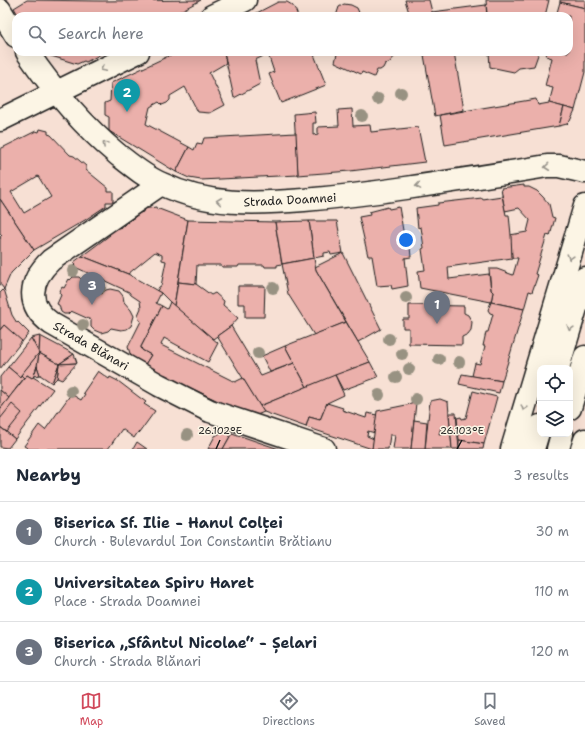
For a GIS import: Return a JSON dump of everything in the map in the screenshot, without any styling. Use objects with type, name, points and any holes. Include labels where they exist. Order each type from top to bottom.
[{"type":"street","points":[[220,12],[245,0]]},
{"type":"street","points":[[0,10],[12,30]]},
{"type":"street","name":"Strada Doamnei","points":[[30,56],[70,109],[127,162],[161,184],[200,198],[233,203],[254,204],[350,196],[547,166],[559,166],[585,172]]},
{"type":"street","points":[[0,120],[130,56]]},
{"type":"street","name":"Strada Blănari","points":[[161,184],[51,260],[44,267],[35,283],[33,291],[33,298],[40,313],[52,324],[186,399],[229,418],[324,449]]},
{"type":"street","points":[[512,449],[585,206]]},
{"type":"street","points":[[559,365],[585,278]]},
{"type":"street","points":[[572,401],[585,357]]},
{"type":"street","points":[[533,449],[537,436]]},
{"type":"street","points":[[558,449],[561,437]]},
{"type":"street","points":[[582,449],[585,440]]},
{"type":"building","points":[[27,0],[201,0],[178,12],[16,12],[14,8]]},
{"type":"building","points":[[405,0],[429,0],[432,12],[409,12]]},
{"type":"building","points":[[486,0],[549,0],[546,12],[487,12]]},
{"type":"building","points":[[560,0],[585,0],[585,8],[560,2]]},
{"type":"building","points":[[278,2],[287,2],[292,5],[296,12],[259,12]]},
{"type":"building","points":[[560,2],[585,8],[585,72],[575,110],[549,103],[553,88],[545,86],[552,58],[546,56],[573,56],[573,12],[557,12]]},
{"type":"building","points":[[344,4],[351,5],[357,8],[359,12],[337,12],[339,7]]},
{"type":"building","points":[[486,5],[487,12],[432,12]]},
{"type":"building","points":[[51,56],[97,56],[86,62],[84,61],[77,64]]},
{"type":"building","points":[[168,56],[225,56],[226,63],[209,73],[225,105],[210,113],[198,112],[185,87],[170,96],[170,100],[167,103],[162,105],[159,102],[150,107],[146,124],[189,147],[176,172],[109,131],[109,117],[105,115],[105,103],[110,101],[111,83]]},
{"type":"building","points":[[225,56],[264,56],[255,60],[260,84],[234,98]]},
{"type":"building","points":[[269,56],[315,56],[326,85],[281,103],[269,74],[274,72]]},
{"type":"building","points":[[336,56],[395,56],[389,63],[385,64],[383,68],[377,70],[374,77],[362,72],[361,74],[335,62]]},
{"type":"building","points":[[424,56],[455,56],[464,110],[435,116]]},
{"type":"building","points":[[489,56],[538,56],[534,66],[519,68],[514,72],[490,67]]},
{"type":"building","points":[[536,99],[538,105],[549,103],[564,107],[559,126],[445,145],[440,115]]},
{"type":"building","points":[[564,107],[575,110],[567,124],[559,126]]},
{"type":"building","points":[[352,109],[353,126],[370,125],[371,132],[418,127],[425,162],[350,171],[298,175],[294,114],[315,112],[316,123],[313,123],[313,135],[318,134],[318,127],[339,126],[338,110]]},
{"type":"building","points":[[40,129],[48,131],[48,134],[51,135],[70,155],[74,156],[86,166],[86,170],[108,188],[108,191],[113,191],[113,202],[106,202],[106,206],[85,220],[34,250],[0,199],[0,149],[36,131],[39,132]],"holes":[[[38,176],[51,197],[24,213],[11,192]]]},
{"type":"building","points":[[296,133],[298,175],[201,180],[189,178],[176,172],[189,147],[194,150],[197,143],[202,144],[204,138]]},
{"type":"building","points":[[524,185],[524,187],[529,187],[537,191],[543,197],[549,204],[552,217],[555,218],[550,236],[547,235],[535,274],[538,275],[532,292],[529,291],[524,309],[491,302],[493,292],[491,290],[489,269],[497,269],[513,275],[518,258],[512,258],[510,235],[527,232],[530,220],[519,208],[505,211],[501,188]]},
{"type":"building","points":[[502,196],[506,215],[509,215],[512,258],[448,267],[449,279],[489,274],[491,290],[493,292],[491,302],[420,288],[418,271],[425,270],[422,249],[424,248],[421,227],[418,228],[416,208],[438,205],[438,203]]},
{"type":"building","points":[[0,199],[34,250],[11,273],[4,289],[0,284],[0,237],[2,235],[0,233]]},
{"type":"building","points":[[156,207],[157,210],[159,209],[188,220],[174,306],[157,291],[161,286],[166,261],[162,260],[162,255],[155,252],[128,274],[82,256],[110,235],[108,233],[118,226],[120,228],[143,212],[143,209]]},
{"type":"building","points":[[388,207],[389,209],[399,207],[406,248],[410,247],[411,257],[405,258],[408,286],[392,289],[391,285],[377,286],[372,256],[368,256],[359,217],[370,215],[369,212]]},
{"type":"building","points":[[188,220],[275,222],[282,264],[277,265],[277,267],[265,267],[264,265],[222,267],[221,265],[197,265],[196,284],[178,282]]},
{"type":"building","points":[[309,221],[337,221],[343,253],[331,255],[330,252],[324,253],[324,256],[314,258]]},
{"type":"building","points":[[309,221],[314,258],[282,264],[275,222]]},
{"type":"building","points":[[343,253],[381,329],[358,342],[315,267]]},
{"type":"building","points":[[82,256],[128,274],[161,293],[156,303],[162,306],[141,347],[142,350],[151,355],[144,366],[132,360],[128,347],[141,321],[139,320],[138,315],[141,308],[140,301],[129,292],[75,267],[74,262]]},
{"type":"building","points":[[314,258],[316,270],[346,322],[314,335],[288,294],[282,264]]},
{"type":"building","points":[[73,277],[79,277],[83,281],[83,285],[102,294],[106,290],[110,289],[119,291],[123,296],[124,302],[134,316],[131,326],[127,329],[121,330],[111,328],[108,331],[101,333],[91,327],[91,320],[71,311],[68,314],[61,312],[59,305],[57,304],[61,295],[59,293],[69,279],[70,280]]},
{"type":"building","points":[[178,282],[196,284],[211,295],[215,293],[224,301],[223,305],[238,318],[231,326],[213,339],[174,306]]},
{"type":"building","points":[[238,286],[265,286],[264,317],[245,317],[245,304],[238,304]]},
{"type":"building","points":[[4,289],[12,315],[17,323],[18,322],[29,333],[22,342],[4,325],[0,330],[0,293]]},
{"type":"building","points":[[170,302],[218,343],[208,362],[164,338],[161,345],[235,382],[243,378],[264,412],[252,417],[144,366],[151,355],[142,350],[141,347],[162,306],[167,309]]},
{"type":"building","points":[[491,302],[524,309],[502,381],[472,376],[475,363],[480,364],[485,346],[483,346],[486,332],[488,332],[493,314],[488,310]]},
{"type":"building","points":[[409,305],[464,306],[464,313],[468,315],[472,322],[471,330],[468,334],[462,337],[462,345],[409,344],[409,328],[403,328],[403,319],[409,319]]},
{"type":"building","points":[[346,322],[370,362],[307,387],[285,346]]},
{"type":"building","points":[[4,325],[22,341],[0,369],[0,330]]},
{"type":"building","points":[[231,326],[261,376],[294,363],[307,387],[260,406],[217,336]]},
{"type":"building","points":[[40,336],[39,353],[31,338]]},
{"type":"building","points":[[40,336],[74,354],[59,364],[39,353]]},
{"type":"building","points":[[31,338],[39,353],[20,377],[8,367]]},
{"type":"building","points":[[285,346],[294,363],[270,372],[262,356]]},
{"type":"building","points":[[39,353],[59,364],[52,383],[40,375],[37,366]]},
{"type":"building","points":[[39,353],[34,376],[32,378],[27,375],[24,378],[21,375]]},
{"type":"building","points":[[74,354],[77,363],[59,364]]},
{"type":"building","points":[[370,362],[378,377],[343,390],[335,375]]},
{"type":"building","points":[[77,363],[62,380],[57,378],[59,364]]},
{"type":"building","points":[[59,364],[57,378],[52,383]]},
{"type":"building","points":[[37,366],[40,375],[34,376]]},
{"type":"building","points":[[8,367],[20,377],[21,375],[24,378],[9,398],[0,390],[0,377]]},
{"type":"building","points":[[98,371],[109,379],[110,377],[118,381],[146,402],[144,404],[155,411],[139,433],[138,432],[134,438],[122,429],[108,449],[29,449],[24,446],[39,425],[45,430],[71,394],[81,400],[85,394],[83,393]]},
{"type":"building","points":[[462,374],[502,381],[499,393],[459,384]]},
{"type":"building","points":[[27,375],[53,389],[15,439],[0,427],[0,409]]},
{"type":"building","points":[[335,375],[344,395],[327,403],[320,420],[309,417],[306,427],[264,412],[260,406]]},
{"type":"building","points":[[0,390],[9,398],[0,409]]},
{"type":"building","points":[[473,391],[497,397],[484,444],[459,440],[457,418],[466,418]]},
{"type":"building","points":[[440,399],[448,402],[452,449],[425,449],[430,401]],"holes":[[[441,427],[444,428],[444,433],[439,434]]]},
{"type":"building","points":[[327,403],[366,418],[367,413],[377,415],[375,433],[368,431],[367,436],[374,439],[372,449],[306,427],[309,417],[320,420]]},
{"type":"building","points":[[416,403],[411,449],[393,449],[395,435],[390,435],[388,449],[372,449],[377,411]]},
{"type":"building","points":[[12,404],[22,413],[7,432],[0,427],[0,419]]},
{"type":"building","points":[[449,413],[456,413],[459,449],[452,449]]},
{"type":"building","points":[[414,420],[427,422],[425,449],[411,449]]},
{"type":"building","points":[[0,427],[15,439],[8,448],[0,447]]},
{"type":"building","points":[[224,431],[232,433],[223,449],[208,449],[215,436]]},
{"type":"building","points":[[232,433],[261,443],[279,449],[223,449]]},
{"type":"building","points":[[459,440],[484,444],[483,449],[459,449]]},
{"type":"building","points":[[137,442],[147,449],[133,449]]},
{"type":"place","name":"Universitatea Spiru Haret","points":[[127,112]]},
{"type":"place","name":"Biserica „Sfântul Nicolae“ - Șelari","points":[[92,305]]},
{"type":"place","name":"Biserica Sf. Ilie - Hanul Colței","points":[[437,324]]}]
